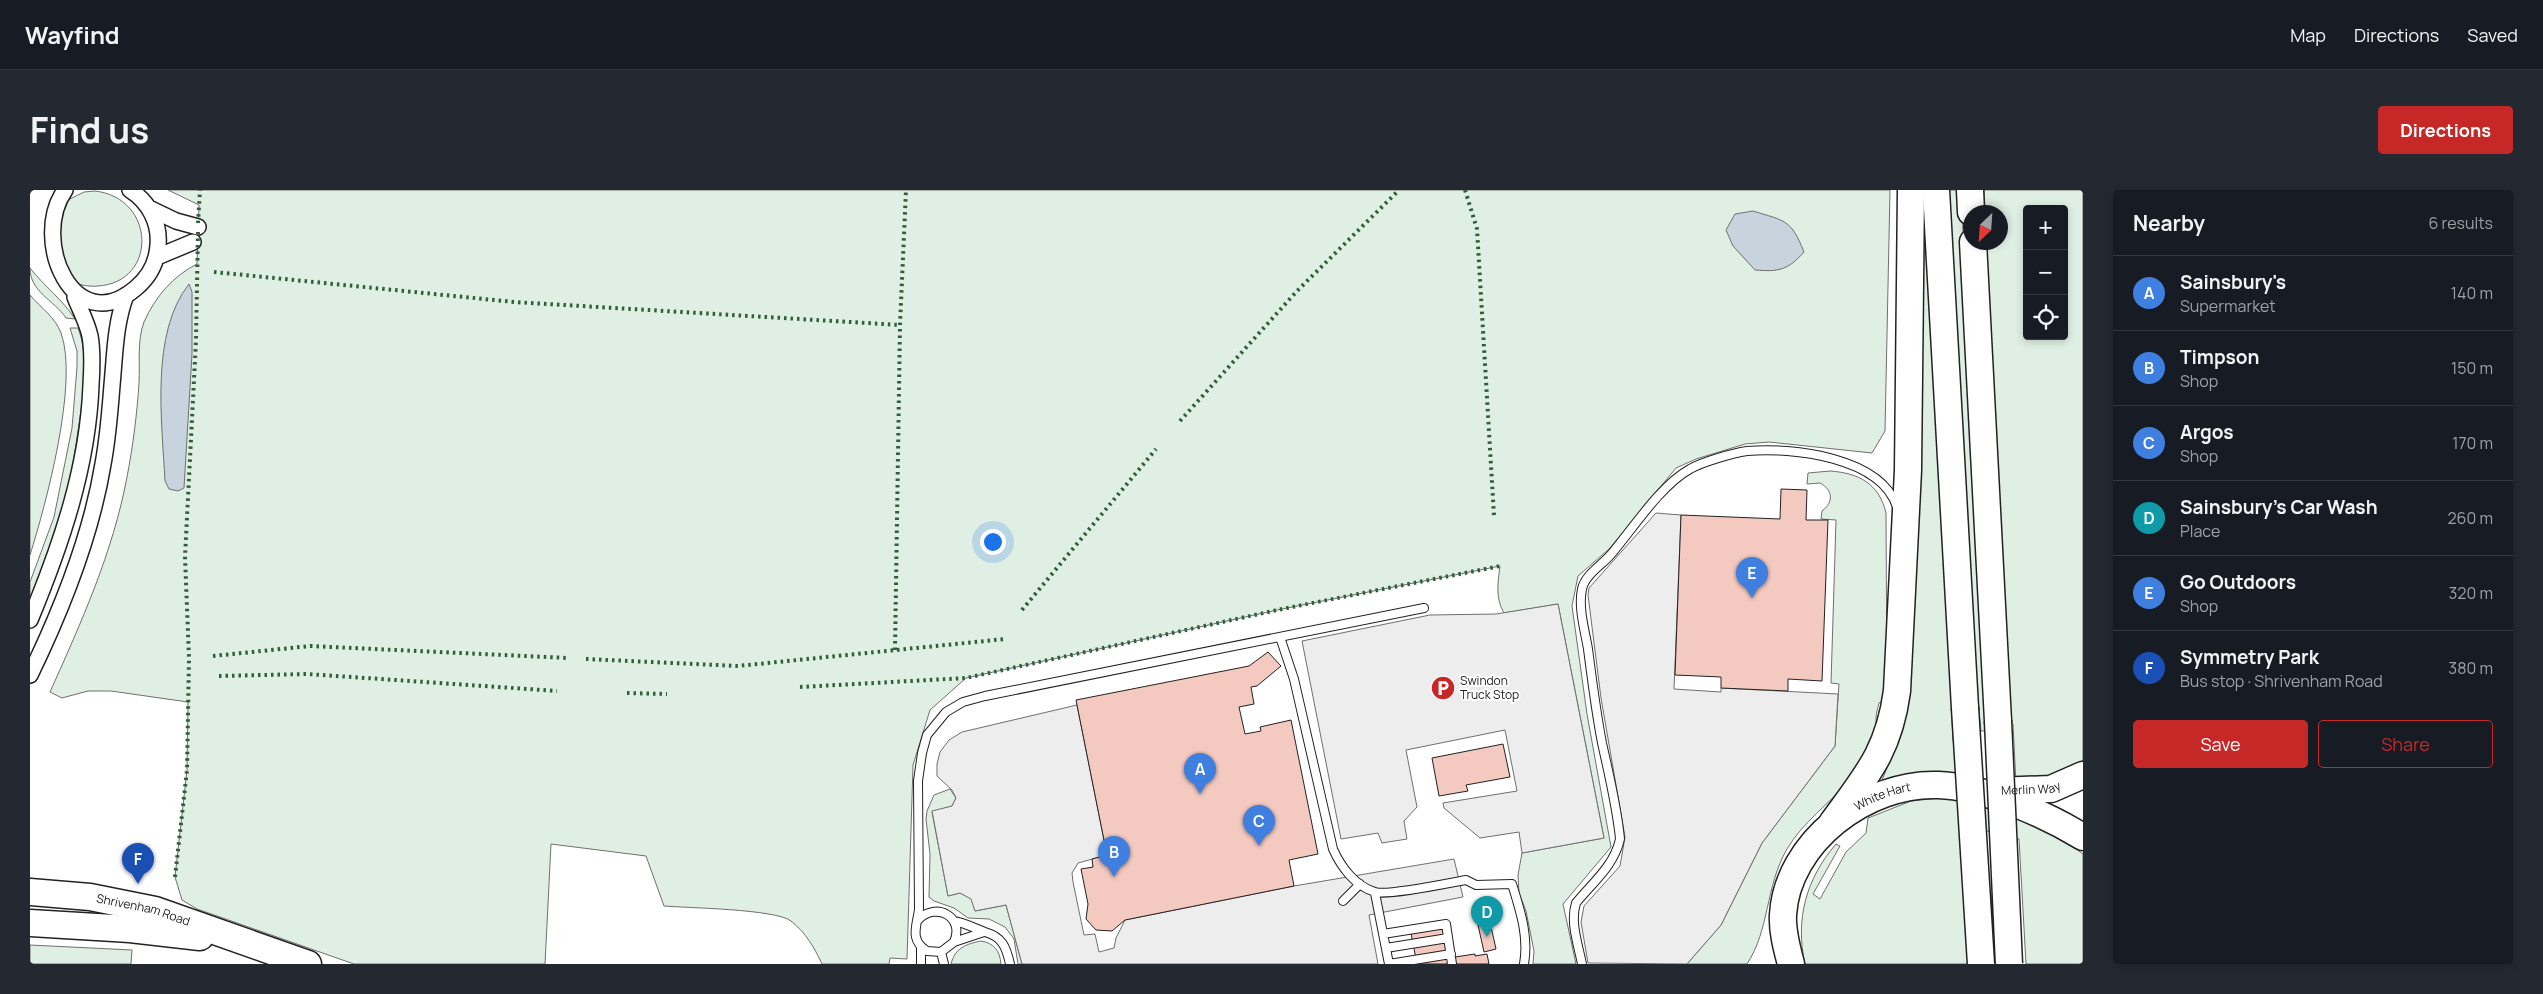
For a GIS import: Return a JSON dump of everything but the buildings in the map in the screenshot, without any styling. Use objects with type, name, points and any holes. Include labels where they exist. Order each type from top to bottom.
[{"type":"highway","points":[[1832,823],[1884,748],[1893,721],[1897,691],[1906,535],[1911,190]]},
{"type":"highway","points":[[1936,190],[1981,964]]},
{"type":"highway","points":[[1970,190],[1971,205]]},
{"type":"highway","points":[[1973,250],[2010,964]]},
{"type":"highway","name":"Merlin Way","points":[[1976,792],[2051,789],[2083,775]]},
{"type":"highway","name":"White Hart","points":[[1791,964],[1785,937],[1784,907],[1794,876],[1810,849],[1832,823],[1869,801],[1913,787],[1937,784],[1976,792],[2025,808],[2057,822],[2083,837]]},
{"type":"highway","name":"Shrivenham Road","points":[[30,892],[72,894],[130,904],[200,925],[308,964]]},
{"type":"highway","name":"Shrivenham Road","points":[[30,923],[130,929],[252,945]]},
{"type":"highway","points":[[1772,964],[1785,937]]},
{"type":"street","points":[[37,233],[44,207],[66,190]]},
{"type":"street","points":[[130,190],[149,208],[176,221],[198,227]]},
{"type":"street","points":[[46,272],[58,287],[74,297],[100,302],[126,295],[148,275],[157,257],[159,236],[149,208]]},
{"type":"street","points":[[157,257],[193,242]]},
{"type":"street","points":[[30,675],[86,538],[95,502],[110,419],[118,323],[126,295]]},
{"type":"street","points":[[30,620],[53,566],[68,516],[81,467],[90,406],[92,358],[90,338],[74,297]]},
{"type":"lane","points":[[1582,964],[1573,920],[1576,903],[1610,866],[1620,839],[1586,640],[1582,606],[1582,590],[1585,581],[1608,558],[1660,496],[1677,479],[1690,469],[1745,451],[1775,450],[1832,459],[1862,469],[1890,490],[1906,535]]},
{"type":"lane","points":[[921,964],[921,947],[915,935],[918,920],[918,771],[927,735],[946,712],[963,702],[985,696],[1424,608]]},
{"type":"lane","points":[[1280,636],[1294,679],[1333,849],[1342,867],[1360,884],[1375,893],[1466,880],[1476,885],[1512,884],[1523,920],[1526,941],[1524,964]]},
{"type":"lane","points":[[1343,902],[1360,884]]},
{"type":"lane","points":[[1375,893],[1389,964],[1451,954]]},
{"type":"lane","points":[[918,920],[923,915],[936,910],[949,915],[954,921],[957,932],[954,942]]},
{"type":"lane","points":[[954,921],[994,934],[1002,941],[1010,964]]},
{"type":"lane","points":[[1383,934],[1446,924],[1452,964]]},
{"type":"lane","points":[[921,947],[932,952],[941,952],[954,942],[984,932]]},
{"type":"lane","points":[[1386,948],[1448,938]]},
{"type":"lane","points":[[941,952],[944,964]]},
{"type":"green space","points":[[168,190],[1890,190],[1885,431],[1872,453],[1769,442],[1745,444],[1696,459],[1676,468],[1609,549],[1578,576],[1572,606],[1587,714],[1611,847],[1563,904],[1576,964],[1533,964],[1534,951],[1526,911],[1519,893],[1518,875],[1522,853],[1604,838],[1558,604],[1504,613],[1498,596],[1500,566],[1282,609],[966,678],[930,710],[913,765],[907,959],[890,958],[889,964],[822,964],[813,946],[801,930],[791,921],[782,917],[711,908],[664,906],[646,856],[551,844],[545,964],[354,964],[197,909],[182,900],[175,877],[187,770],[188,702],[111,691],[88,691],[62,698],[50,692],[95,587],[121,505],[134,430],[139,383],[140,344],[144,322],[159,296],[166,288],[180,275],[197,264],[199,205]]},
{"type":"green space","points":[[1947,190],[1961,190],[1988,731],[1981,731],[1975,668]]},
{"type":"green space","points":[[1984,190],[2083,190],[2083,760],[2064,773],[2016,783],[2013,724],[2009,724],[1986,250],[2008,250],[2008,205],[1985,205]]},
{"type":"green space","points":[[95,191],[115,197],[130,208],[139,223],[142,240],[140,256],[131,270],[118,281],[91,286],[71,281],[51,257],[66,201],[84,192]]},
{"type":"green space","points":[[1925,195],[1931,249],[1953,741],[1956,742],[1957,775],[1924,773],[1883,781],[1896,746]]},
{"type":"green space","points":[[30,268],[75,319],[66,318],[38,290],[31,276]]},
{"type":"green space","points":[[30,295],[51,317],[61,333],[65,355],[66,381],[52,475],[30,555]]},
{"type":"green space","points":[[70,328],[78,328],[83,348],[84,369],[81,411],[61,519],[30,602],[30,582],[54,517],[72,428],[77,351]]},
{"type":"green space","points":[[1830,471],[1850,474],[1873,487],[1883,503],[1886,513],[1887,698],[1879,703],[1877,711],[1876,721],[1879,732],[1853,775],[1801,830],[1787,849],[1775,878],[1760,937],[1747,964],[1687,964],[1721,925],[1762,843],[1835,746],[1839,684],[1831,683],[1836,520],[1821,519],[1822,511],[1829,504],[1830,500],[1830,493],[1827,489],[1820,483],[1807,484],[1808,473]]},
{"type":"green space","points":[[950,789],[956,798],[952,806],[932,812],[948,896],[960,893],[972,899],[975,911],[1006,905],[1022,964],[1018,964],[1014,939],[1005,927],[989,919],[968,918],[954,908],[934,901],[929,897],[930,854],[926,819],[927,811],[934,795]]},
{"type":"green space","points":[[1940,798],[1978,804],[2015,816],[2051,833],[2083,854],[2083,964],[2026,964],[2019,839],[1963,825],[1970,964],[1805,964],[1801,931],[1805,900],[1817,871],[1836,844],[1840,846],[1813,894],[1820,899],[1846,852],[1866,833],[1868,818],[1911,801]]},
{"type":"green space","points":[[981,941],[996,948],[1001,964],[951,964],[958,950]]},
{"type":"green space","points":[[30,945],[132,950],[131,964],[30,964]]},
{"type":"shaded area","points":[[1753,211],[1773,217],[1791,227],[1804,252],[1793,263],[1777,270],[1755,270],[1733,246],[1726,230],[1735,214]]},
{"type":"shaded area","points":[[189,284],[192,292],[192,354],[184,488],[178,491],[169,489],[165,481],[161,379],[163,352],[168,327],[177,304]]},
{"type":"shaded area","points":[[1656,513],[1681,515],[1674,689],[1721,692],[1721,688],[1838,694],[1835,746],[1762,843],[1721,925],[1687,964],[1588,963],[1581,922],[1584,906],[1620,866],[1625,837],[1601,698],[1588,595],[1589,588]]},
{"type":"shaded area","name":"Swindon Truck Stop","points":[[1558,604],[1604,838],[1522,853],[1519,832],[1480,838],[1444,808],[1443,803],[1517,791],[1505,730],[1406,750],[1417,807],[1404,821],[1407,839],[1382,843],[1378,833],[1341,839],[1302,641],[1430,615],[1496,614]]},
{"type":"shaded area","points":[[1077,705],[1107,855],[1078,863],[1072,873],[1084,935],[1095,934],[1099,952],[1114,948],[1116,938],[1125,920],[1294,886],[1454,859],[1463,897],[1369,915],[1378,964],[1022,964],[1006,905],[975,911],[971,899],[960,893],[948,896],[932,811],[952,806],[956,798],[952,790],[937,776],[937,764],[940,752],[949,740],[962,732]]},
{"type":"hedge","points":[[198,223],[200,190]]},
{"type":"hedge","points":[[895,650],[900,325],[906,190]]},
{"type":"hedge","points":[[1180,421],[1297,291],[1399,190]]},
{"type":"hedge","points":[[1465,190],[1477,229],[1494,516]]},
{"type":"hedge","points":[[175,877],[187,770],[189,658],[185,557],[196,340],[198,230]]},
{"type":"hedge","points":[[214,272],[514,302],[900,325]]},
{"type":"hedge","points":[[1022,610],[1156,449]]},
{"type":"hedge","points":[[800,687],[966,678],[1282,609],[1500,566]]},
{"type":"hedge","points":[[586,659],[738,666],[1005,639]]},
{"type":"hedge","points":[[213,656],[310,646],[568,658]]},
{"type":"hedge","points":[[219,676],[307,674],[557,691]]},
{"type":"hedge","points":[[627,693],[667,694]]},
{"type":"place","name":"Go Outdoors","points":[[1752,598]]},
{"type":"place","name":"Swindon Truck Stop","points":[[1443,688]]},
{"type":"place","name":"Sainsbury's","points":[[1200,794]]},
{"type":"place","name":"Argos","points":[[1259,846]]},
{"type":"place","name":"Timpson","points":[[1114,877]]},
{"type":"place","name":"Symmetry Park","points":[[138,884]]},
{"type":"place","name":"Sainsbury's Car Wash","points":[[1487,937]]}]
